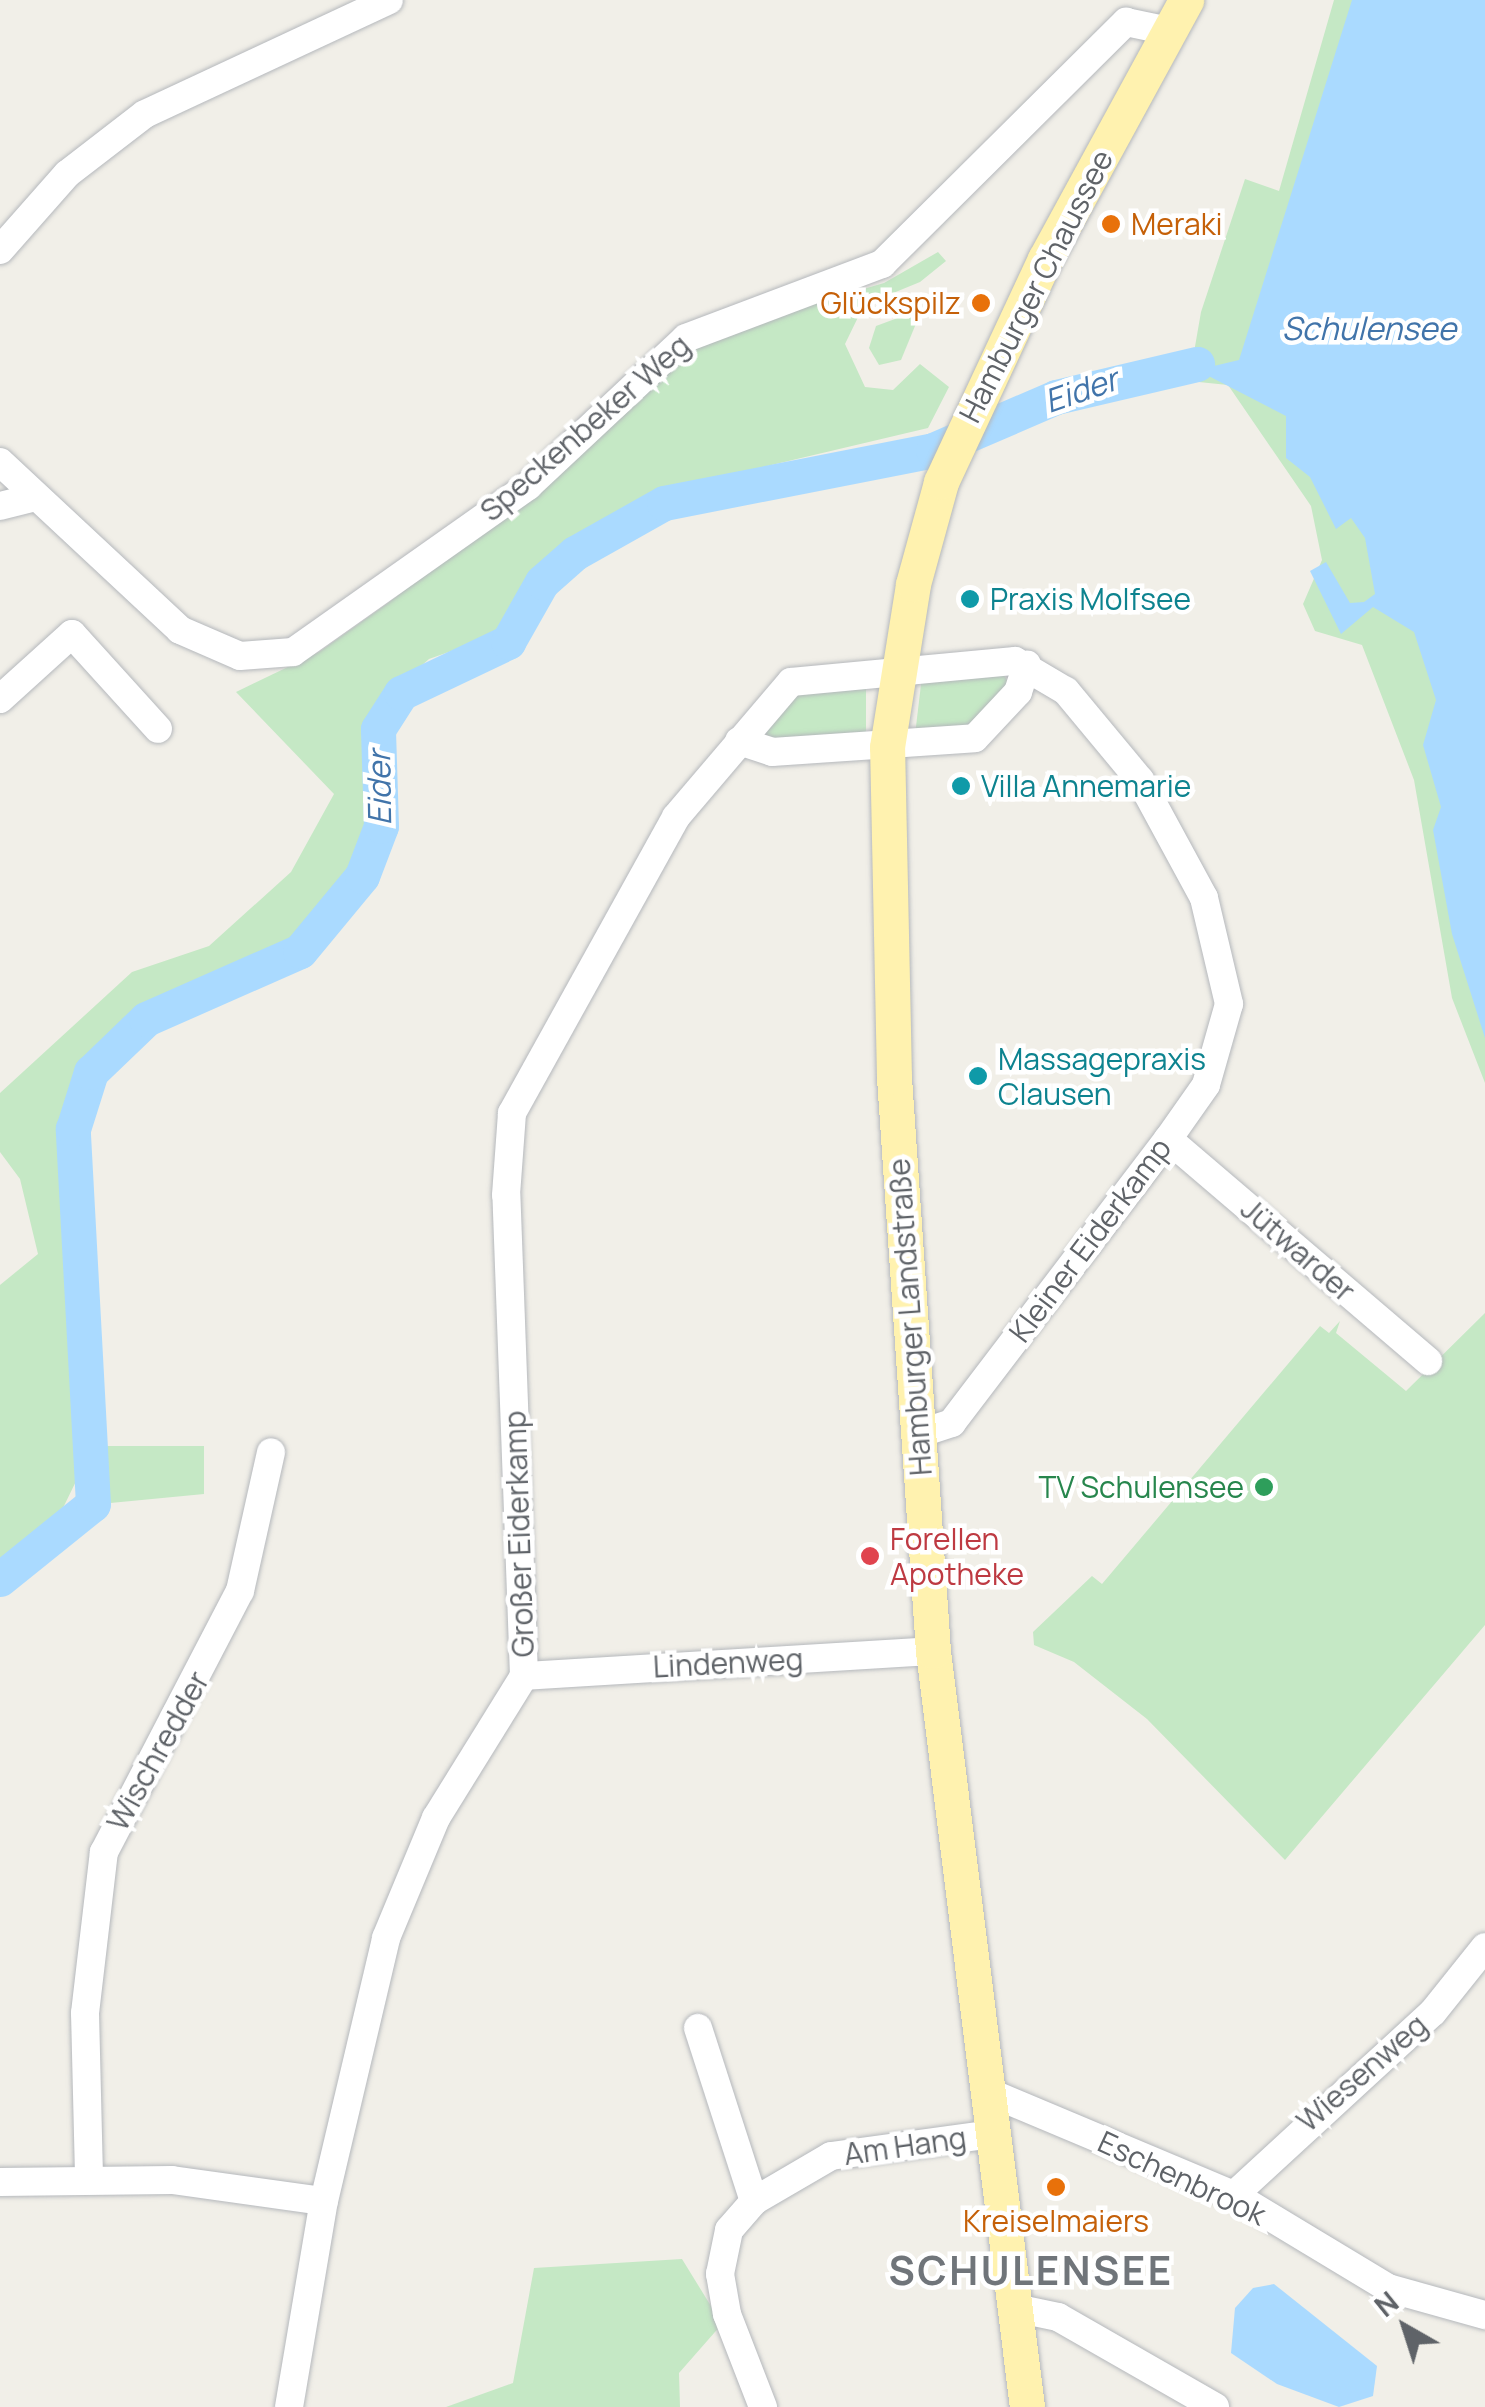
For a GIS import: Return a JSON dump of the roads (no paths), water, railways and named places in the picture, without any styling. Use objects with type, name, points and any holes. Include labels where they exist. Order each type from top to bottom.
[{"type":"main road","name":"Hamburger Chaussee","points":[[913,584],[941,482],[982,384],[1178,16]]},
{"type":"main road","name":"Hamburger Landstraße","points":[[913,584],[896,668],[886,747],[894,1077],[932,1651],[1027,2407]]},
{"type":"street","points":[[0,250],[67,174],[145,114],[389,0]]},
{"type":"street","name":"Speckenbeker Weg","points":[[0,462],[180,630],[240,656],[293,652],[528,486],[686,338],[882,264],[1126,22],[1178,16]]},
{"type":"street","points":[[0,506],[35,498]]},
{"type":"street","points":[[0,699],[72,634],[158,728]]},
{"type":"street","points":[[896,668],[1027,664]]},
{"type":"street","points":[[739,742],[772,752],[886,747],[990,730],[1027,664]]},
{"type":"street","name":"Kleiner Eiderkamp","points":[[918,1434],[952,1423],[1168,1139],[1222,1048],[1223,954],[1140,780],[1096,722],[1027,664]]},
{"type":"street","name":"Großer Eiderkamp","points":[[289,2407],[324,2200],[386,1938],[436,1818],[524,1676],[506,1196],[512,1113],[657,847],[739,742],[804,676],[896,668]]},
{"type":"street","name":"Jütwarder","points":[[1168,1139],[1428,1362]]},
{"type":"street","name":"Wischredder","points":[[88,2176],[84,2013],[104,1852],[240,1591],[271,1452]]},
{"type":"street","name":"Lindenweg","points":[[524,1676],[932,1651]]},
{"type":"street","name":"Wiesenweg","points":[[1234,2195],[1433,2012],[1485,1948]]},
{"type":"street","points":[[698,2028],[754,2201]]},
{"type":"street","name":"Eschenbrook","points":[[986,2091],[1234,2195],[1388,2288],[1485,2315]]},
{"type":"street","name":"Am Hang","points":[[763,2407],[720,2274],[729,2230],[754,2201],[831,2156],[992,2134]]},
{"type":"street","points":[[0,2182],[88,2176],[324,2200]]},
{"type":"street","points":[[1015,2308],[1058,2316],[1215,2407]]},
{"type":"water","name":"Schulensee","points":[[1352,0],[1485,0],[1485,1038],[1452,934],[1433,830],[1441,807],[1423,745],[1436,700],[1414,632],[1373,607],[1341,634],[1310,571],[1326,562],[1350,603],[1364,602],[1375,594],[1365,538],[1351,518],[1336,529],[1310,477],[1286,458],[1286,416],[1197,370],[1239,360]]},
{"type":"water","points":[[1274,2284],[1377,2366],[1373,2396],[1339,2407],[1277,2384],[1231,2353],[1235,2308],[1253,2288]]},
{"type":"waterway","name":"Eider","points":[[0,1579],[93,1504],[73,1129],[91,1072],[146,1019],[300,951],[362,876],[381,826],[378,729],[401,693],[508,642],[542,582],[575,553],[664,503],[933,450],[1056,397],[1197,364]]},
{"type":"place","name":"Meraki","points":[[1111,224]]},
{"type":"place","name":"Glückspilz","points":[[981,303]]},
{"type":"place","name":"Praxis Molfsee","points":[[970,599]]},
{"type":"place","name":"Villa Annemarie","points":[[961,786]]},
{"type":"place","name":"Massagepraxis Clausen","points":[[978,1076]]},
{"type":"place","name":"TV Schulensee","points":[[1264,1487]]},
{"type":"place","name":"Forellen Apotheke","points":[[870,1556]]},
{"type":"place","name":"Kreiselmaiers","points":[[1056,2187]]},
{"type":"district","name":"SCHULENSEE","points":[[1031,2270]]}]
